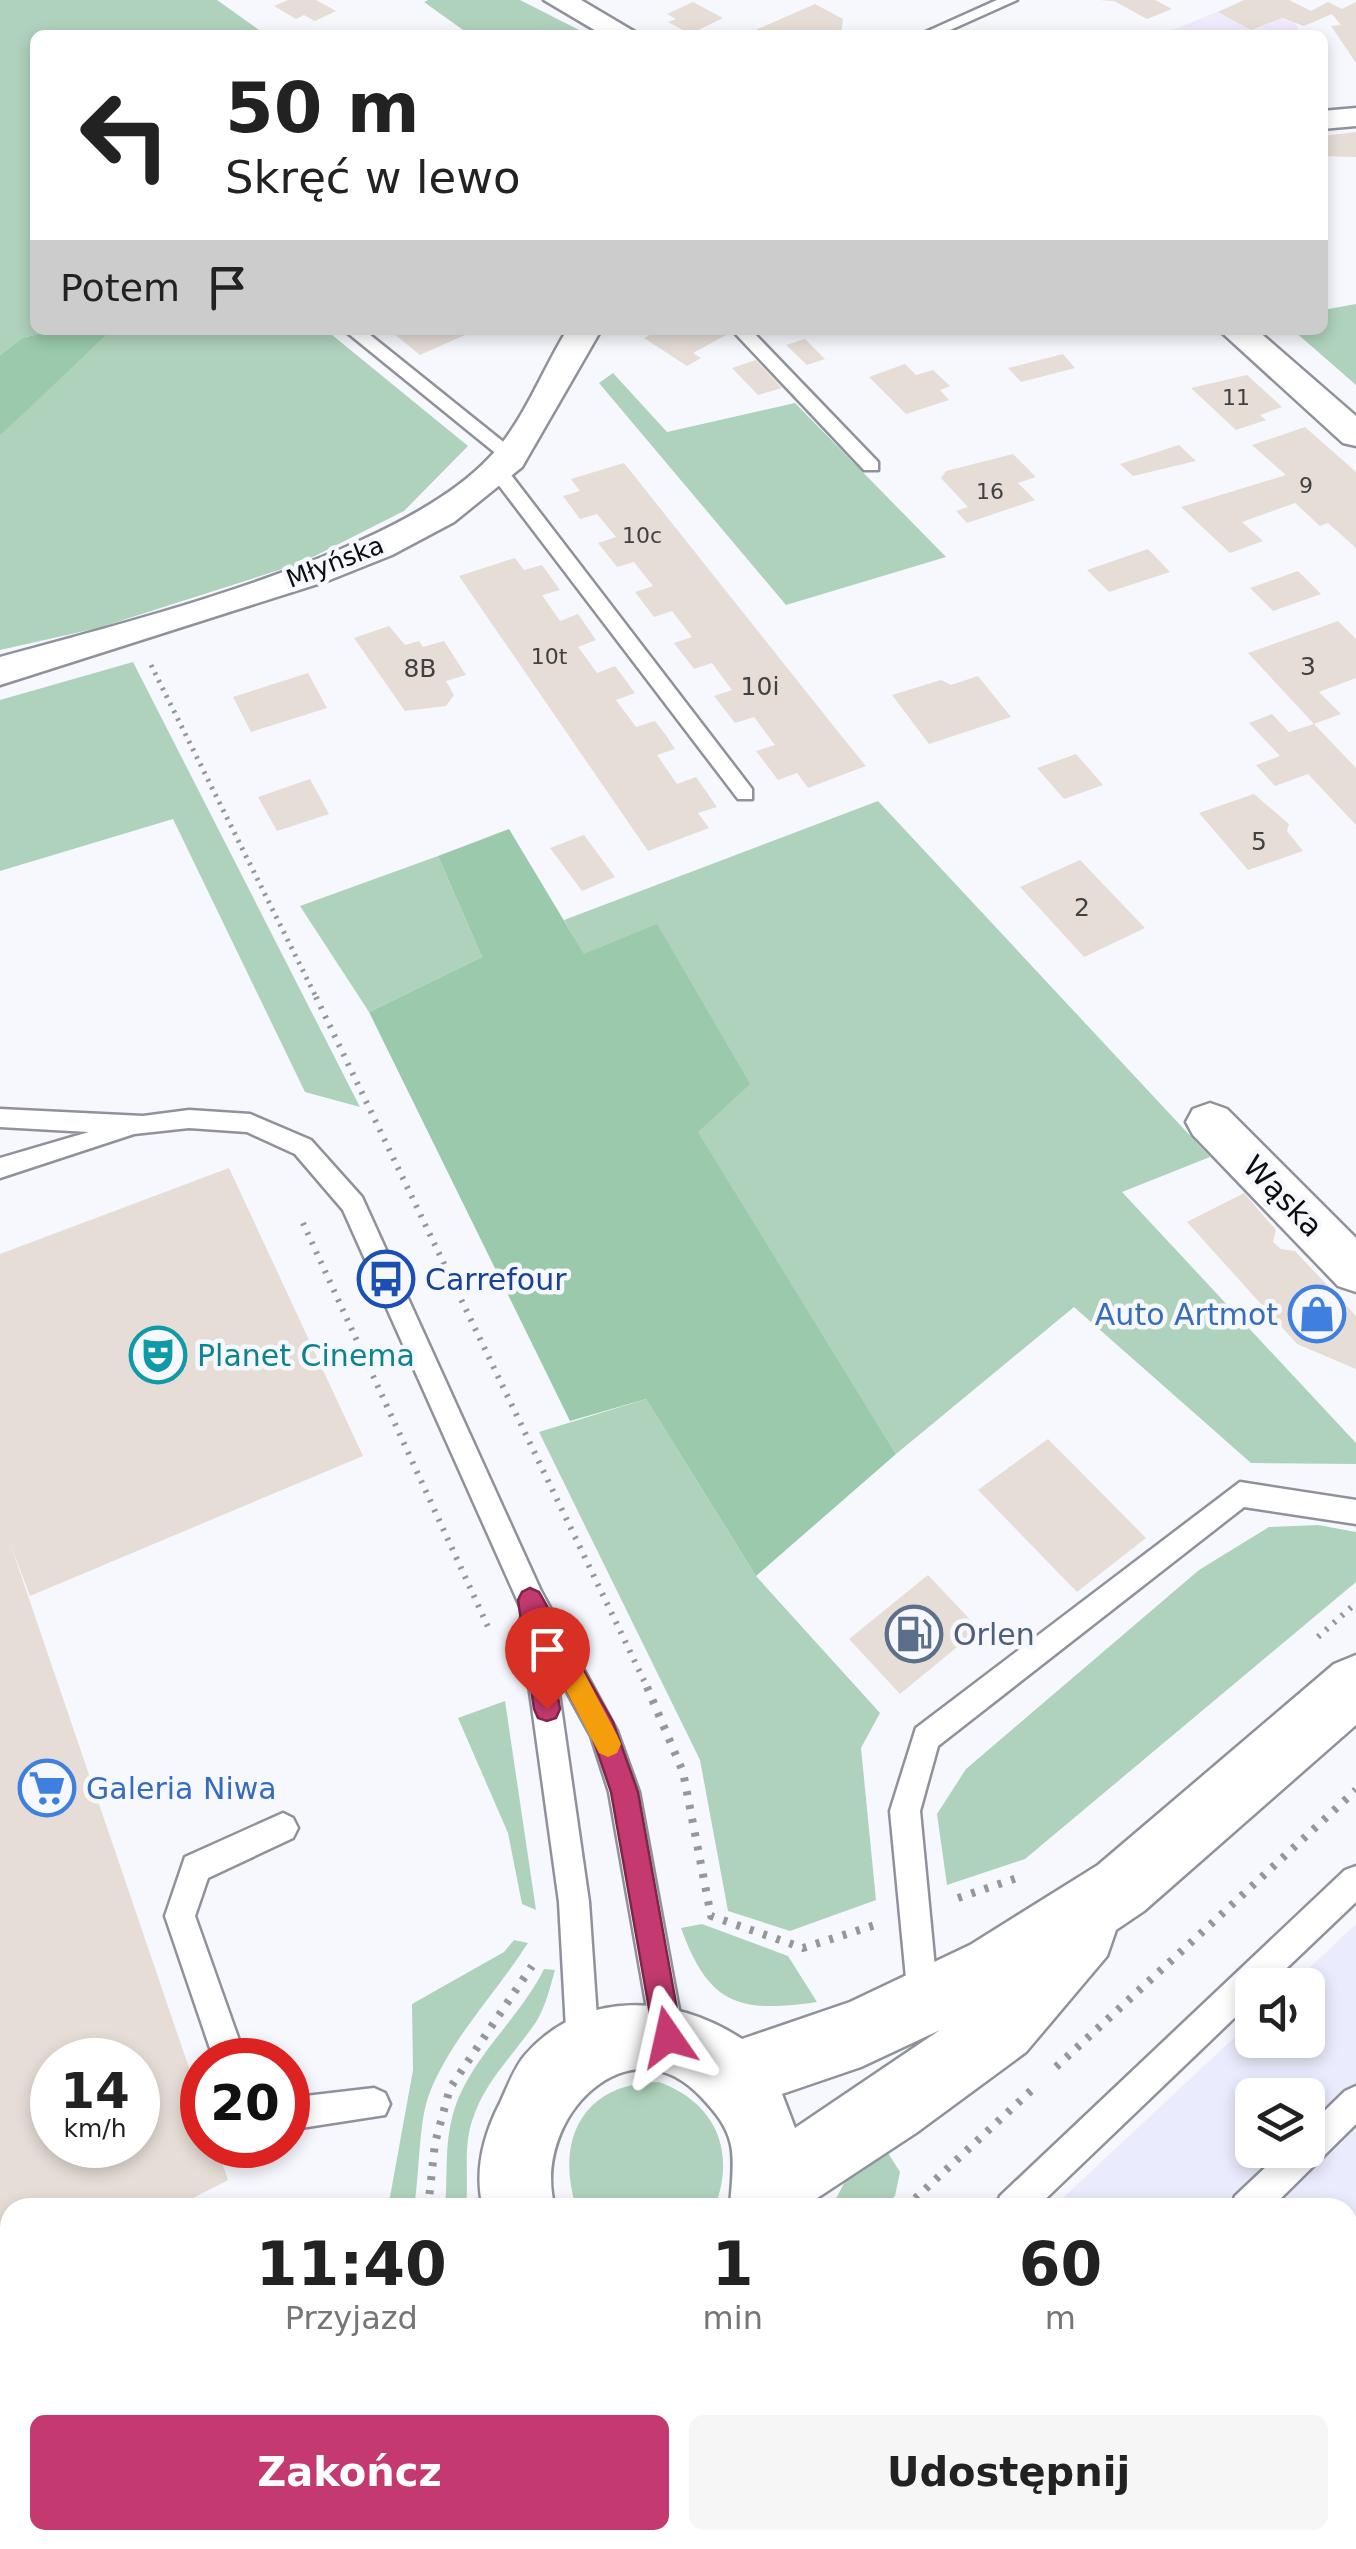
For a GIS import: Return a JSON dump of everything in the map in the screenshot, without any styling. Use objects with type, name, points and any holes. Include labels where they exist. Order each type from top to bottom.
[{"type":"street","points":[[559,0],[616,30]]},
{"type":"street","points":[[1328,119],[1356,117]]},
{"type":"street","name":"Młyńska","points":[[0,671],[134,633],[380,547],[430,520],[504,464],[581,335]]},
{"type":"street","points":[[1242,335],[1356,435]]},
{"type":"street","name":"Wąska","points":[[1210,1122],[1356,1271]]},
{"type":"street","points":[[768,2196],[1002,2028],[1121,1888],[1335,1663]]},
{"type":"street","points":[[735,2076],[924,2006],[994,1969],[1121,1888]]},
{"type":"street","points":[[518,2198],[515,2156],[527,2113],[551,2076],[583,2051],[610,2039],[668,2037],[704,2050],[735,2076],[756,2107],[768,2144],[768,2196]]},
{"type":"lane","points":[[938,30],[1010,0]]},
{"type":"lane","points":[[359,335],[504,464],[745,794]]},
{"type":"lane","points":[[746,335],[871,466]]},
{"type":"lane","points":[[0,1118],[143,1125]]},
{"type":"lane","points":[[0,1168],[143,1125],[188,1119],[250,1123],[303,1147],[353,1204],[530,1600],[604,1731],[624,1792],[668,2037]]},
{"type":"lane","points":[[924,2006],[905,1811],[926,1738],[1240,1494],[1356,1512]]},
{"type":"lane","points":[[530,1600],[574,1902],[583,2051]]},
{"type":"lane","points":[[222,2038],[180,1916],[196,1868],[283,1828]]},
{"type":"lane","points":[[1022,2198],[1356,1880]]},
{"type":"lane","points":[[1325,2132],[1356,2102]]},
{"type":"lane","points":[[310,2111],[374,2104]]},
{"type":"lane","points":[[1257,2198],[1288,2168]]},
{"type":"path","points":[[134,633],[368,1101],[629,1644],[683,1772],[711,1916],[803,1948],[1028,1875]]},
{"type":"path","points":[[303,1223],[360,1357],[498,1646]]},
{"type":"path","points":[[1335,1663],[1356,1603]]},
{"type":"path","points":[[1054,2069],[1356,1790]]},
{"type":"path","points":[[429,2198],[435,2143],[450,2088],[528,1975],[534,1960]]},
{"type":"path","points":[[916,2198],[1039,2082]]},
{"type":"shaded area","points":[[1234,5],[1295,23],[1299,30],[1172,30]]},
{"type":"shaded area","points":[[1356,1924],[1356,2198],[1063,2198],[1235,2037],[1235,2058],[1325,2058],[1325,1968],[1309,1968]]},
{"type":"green space","points":[[0,0],[217,0],[259,30],[30,30],[30,335],[34,335],[22,338],[0,355]]},
{"type":"green space","points":[[520,0],[579,30],[463,30],[424,2]]},
{"type":"green space","points":[[1356,304],[1356,385],[1299,335],[1328,335],[1328,309]]},
{"type":"green space","points":[[104,335],[332,335],[468,446],[404,511],[301,563],[98,628],[0,650],[0,436]]},
{"type":"green space","points":[[106,335],[0,436],[0,355],[22,338]]},
{"type":"green space","points":[[613,373],[667,432],[795,403],[946,557],[786,605],[599,383]]},
{"type":"green space","points":[[133,662],[360,1107],[305,1092],[173,819],[0,871],[0,700]]},
{"type":"green space","points":[[878,801],[1210,1157],[1122,1192],[1356,1443],[1356,1464],[1251,1463],[1074,1307],[896,1454],[697,1131],[657,925],[584,955],[564,920]]},
{"type":"green space","points":[[509,829],[584,954],[657,924],[750,1084],[698,1132],[896,1454],[756,1576],[646,1399],[570,1421],[369,1012],[482,957],[438,856]]},
{"type":"green space","points":[[438,856],[482,957],[369,1012],[300,906]]},
{"type":"green space","points":[[646,1399],[756,1576],[880,1713],[861,1748],[876,1900],[790,1931],[728,1911],[700,1760],[539,1432]]},
{"type":"green space","points":[[1318,1525],[1356,1532],[1356,1582],[1025,1859],[947,1885],[937,1814],[966,1769],[1199,1570],[1269,1527]]},
{"type":"green space","points":[[505,1701],[536,1910],[522,1904],[508,1833],[458,1718]]},
{"type":"green space","points":[[702,1924],[788,1956],[817,2002],[748,2004],[716,1989],[703,1974],[681,1928]]},
{"type":"green space","points":[[514,1940],[528,1943],[462,2034],[430,2092],[423,2118],[415,2198],[389,2198],[413,2070],[412,2004],[504,1952]]},
{"type":"green space","points":[[544,1969],[555,1970],[539,2016],[492,2080],[472,2121],[466,2198],[445,2198],[448,2138],[460,2094],[482,2057]]},
{"type":"green space","points":[[659,2082],[679,2091],[707,2116],[722,2148],[718,2198],[574,2198],[569,2159],[581,2119],[611,2092]]},
{"type":"green space","points":[[883,2145],[900,2172],[893,2198],[836,2198],[849,2174]]},
{"type":"building","points":[[288,0],[316,0],[336,11],[315,21],[304,15],[296,19],[274,6]]},
{"type":"building","points":[[1099,0],[1155,0],[1172,9],[1147,19],[1114,1]]},
{"type":"building","points":[[1244,0],[1289,0],[1311,11],[1328,2],[1342,9],[1356,2],[1356,63],[1331,26],[1341,25],[1332,14],[1304,26],[1282,18],[1251,30],[1218,12]]},
{"type":"building","points":[[693,2],[723,18],[698,30],[683,30],[668,22],[676,19],[667,14]]},
{"type":"building","points":[[815,4],[843,19],[842,30],[755,30]]},
{"type":"building","points":[[1356,132],[1356,157],[1328,156],[1328,135]]},
{"type":"building","points":[[395,335],[465,335],[420,355]]},
{"type":"building","points":[[726,335],[693,353],[701,358],[687,366],[644,338]]},
{"type":"building","points":[[805,339],[825,359],[807,365],[786,345]]},
{"type":"building","points":[[1063,354],[1075,368],[1021,382],[1008,368]]},
{"type":"building","points":[[756,360],[782,388],[758,395],[732,368]]},
{"type":"building","points":[[905,364],[916,375],[933,370],[950,386],[940,390],[949,400],[906,414],[869,377]]},
{"type":"building","points":[[1247,375],[1282,407],[1260,415],[1266,420],[1236,430],[1191,388]]},
{"type":"building","points":[[1305,427],[1356,472],[1356,548],[1328,523],[1320,526],[1295,503],[1242,522],[1263,541],[1230,553],[1181,507],[1286,475],[1252,445]]},
{"type":"building","points":[[1179,445],[1196,461],[1133,476],[1120,464]]},
{"type":"building","points":[[1013,454],[1036,477],[1018,483],[1035,500],[967,523],[956,511],[968,507],[941,478],[946,471]]},
{"type":"building","points":[[624,463],[866,766],[808,788],[797,773],[778,780],[756,751],[775,745],[754,717],[735,723],[714,696],[732,690],[712,663],[694,669],[674,643],[692,637],[672,611],[654,617],[635,592],[653,586],[634,562],[617,567],[598,543],[616,537],[597,514],[580,519],[563,496],[580,491],[571,479]]},
{"type":"building","points":[[1148,549],[1170,572],[1109,592],[1087,570]]},
{"type":"building","points":[[515,558],[524,570],[542,565],[560,590],[542,595],[560,621],[578,614],[596,640],[578,647],[597,673],[615,666],[635,693],[616,700],[636,727],[655,721],[665,734],[675,749],[657,755],[677,784],[696,777],[717,807],[698,813],[709,828],[648,851],[459,576]]},
{"type":"building","points":[[1298,571],[1321,594],[1273,611],[1250,588]]},
{"type":"building","points":[[1338,621],[1356,639],[1356,678],[1319,692],[1341,714],[1314,724],[1248,653]]},
{"type":"building","points":[[389,626],[405,645],[419,641],[423,647],[444,641],[466,675],[446,681],[454,695],[446,706],[405,711],[354,638]]},
{"type":"building","points":[[308,673],[327,708],[251,732],[233,697]]},
{"type":"building","points":[[978,676],[1011,717],[929,744],[892,695],[941,680],[951,685]]},
{"type":"building","points":[[1272,714],[1289,732],[1314,724],[1356,768],[1356,825],[1308,774],[1275,786],[1256,765],[1280,756],[1249,723]]},
{"type":"building","points":[[1076,754],[1103,785],[1064,799],[1037,768]]},
{"type":"building","points":[[310,779],[329,814],[277,831],[258,797]]},
{"type":"building","points":[[1254,794],[1289,824],[1287,831],[1303,851],[1248,870],[1199,813]]},
{"type":"building","points":[[584,835],[615,877],[582,891],[550,848]]},
{"type":"building","points":[[1080,860],[1145,928],[1084,957],[1020,887]]},
{"type":"building","name":"Planet Cinema","points":[[229,1168],[363,1456],[30,1596],[10,1543],[180,2041],[180,2168],[224,2168],[228,2180],[193,2198],[0,2198],[0,1254]]},
{"type":"building","points":[[1244,1193],[1276,1230],[1273,1242],[1281,1249],[1295,1251],[1356,1316],[1356,1369],[1297,1344],[1187,1222]]},
{"type":"building","points":[[1048,1439],[1146,1538],[1077,1592],[978,1490]]},
{"type":"building","name":"Orlen","points":[[928,1575],[979,1629],[900,1694],[849,1639]]},
{"type":"slow traffic","points":[[555,1643],[608,1744]]},
{"type":"place","name":"Carrefour","points":[[386,1279]]},
{"type":"place","name":"Auto Artmot","points":[[1317,1314]]},
{"type":"place","name":"Planet Cinema","points":[[158,1355]]},
{"type":"place","name":"Orlen","points":[[914,1634]]},
{"type":"place","name":"Galeria Niwa","points":[[47,1788]]},
{"type":"route","points":[[547,1709],[530,1600],[604,1731],[624,1792],[668,2037]]}]
